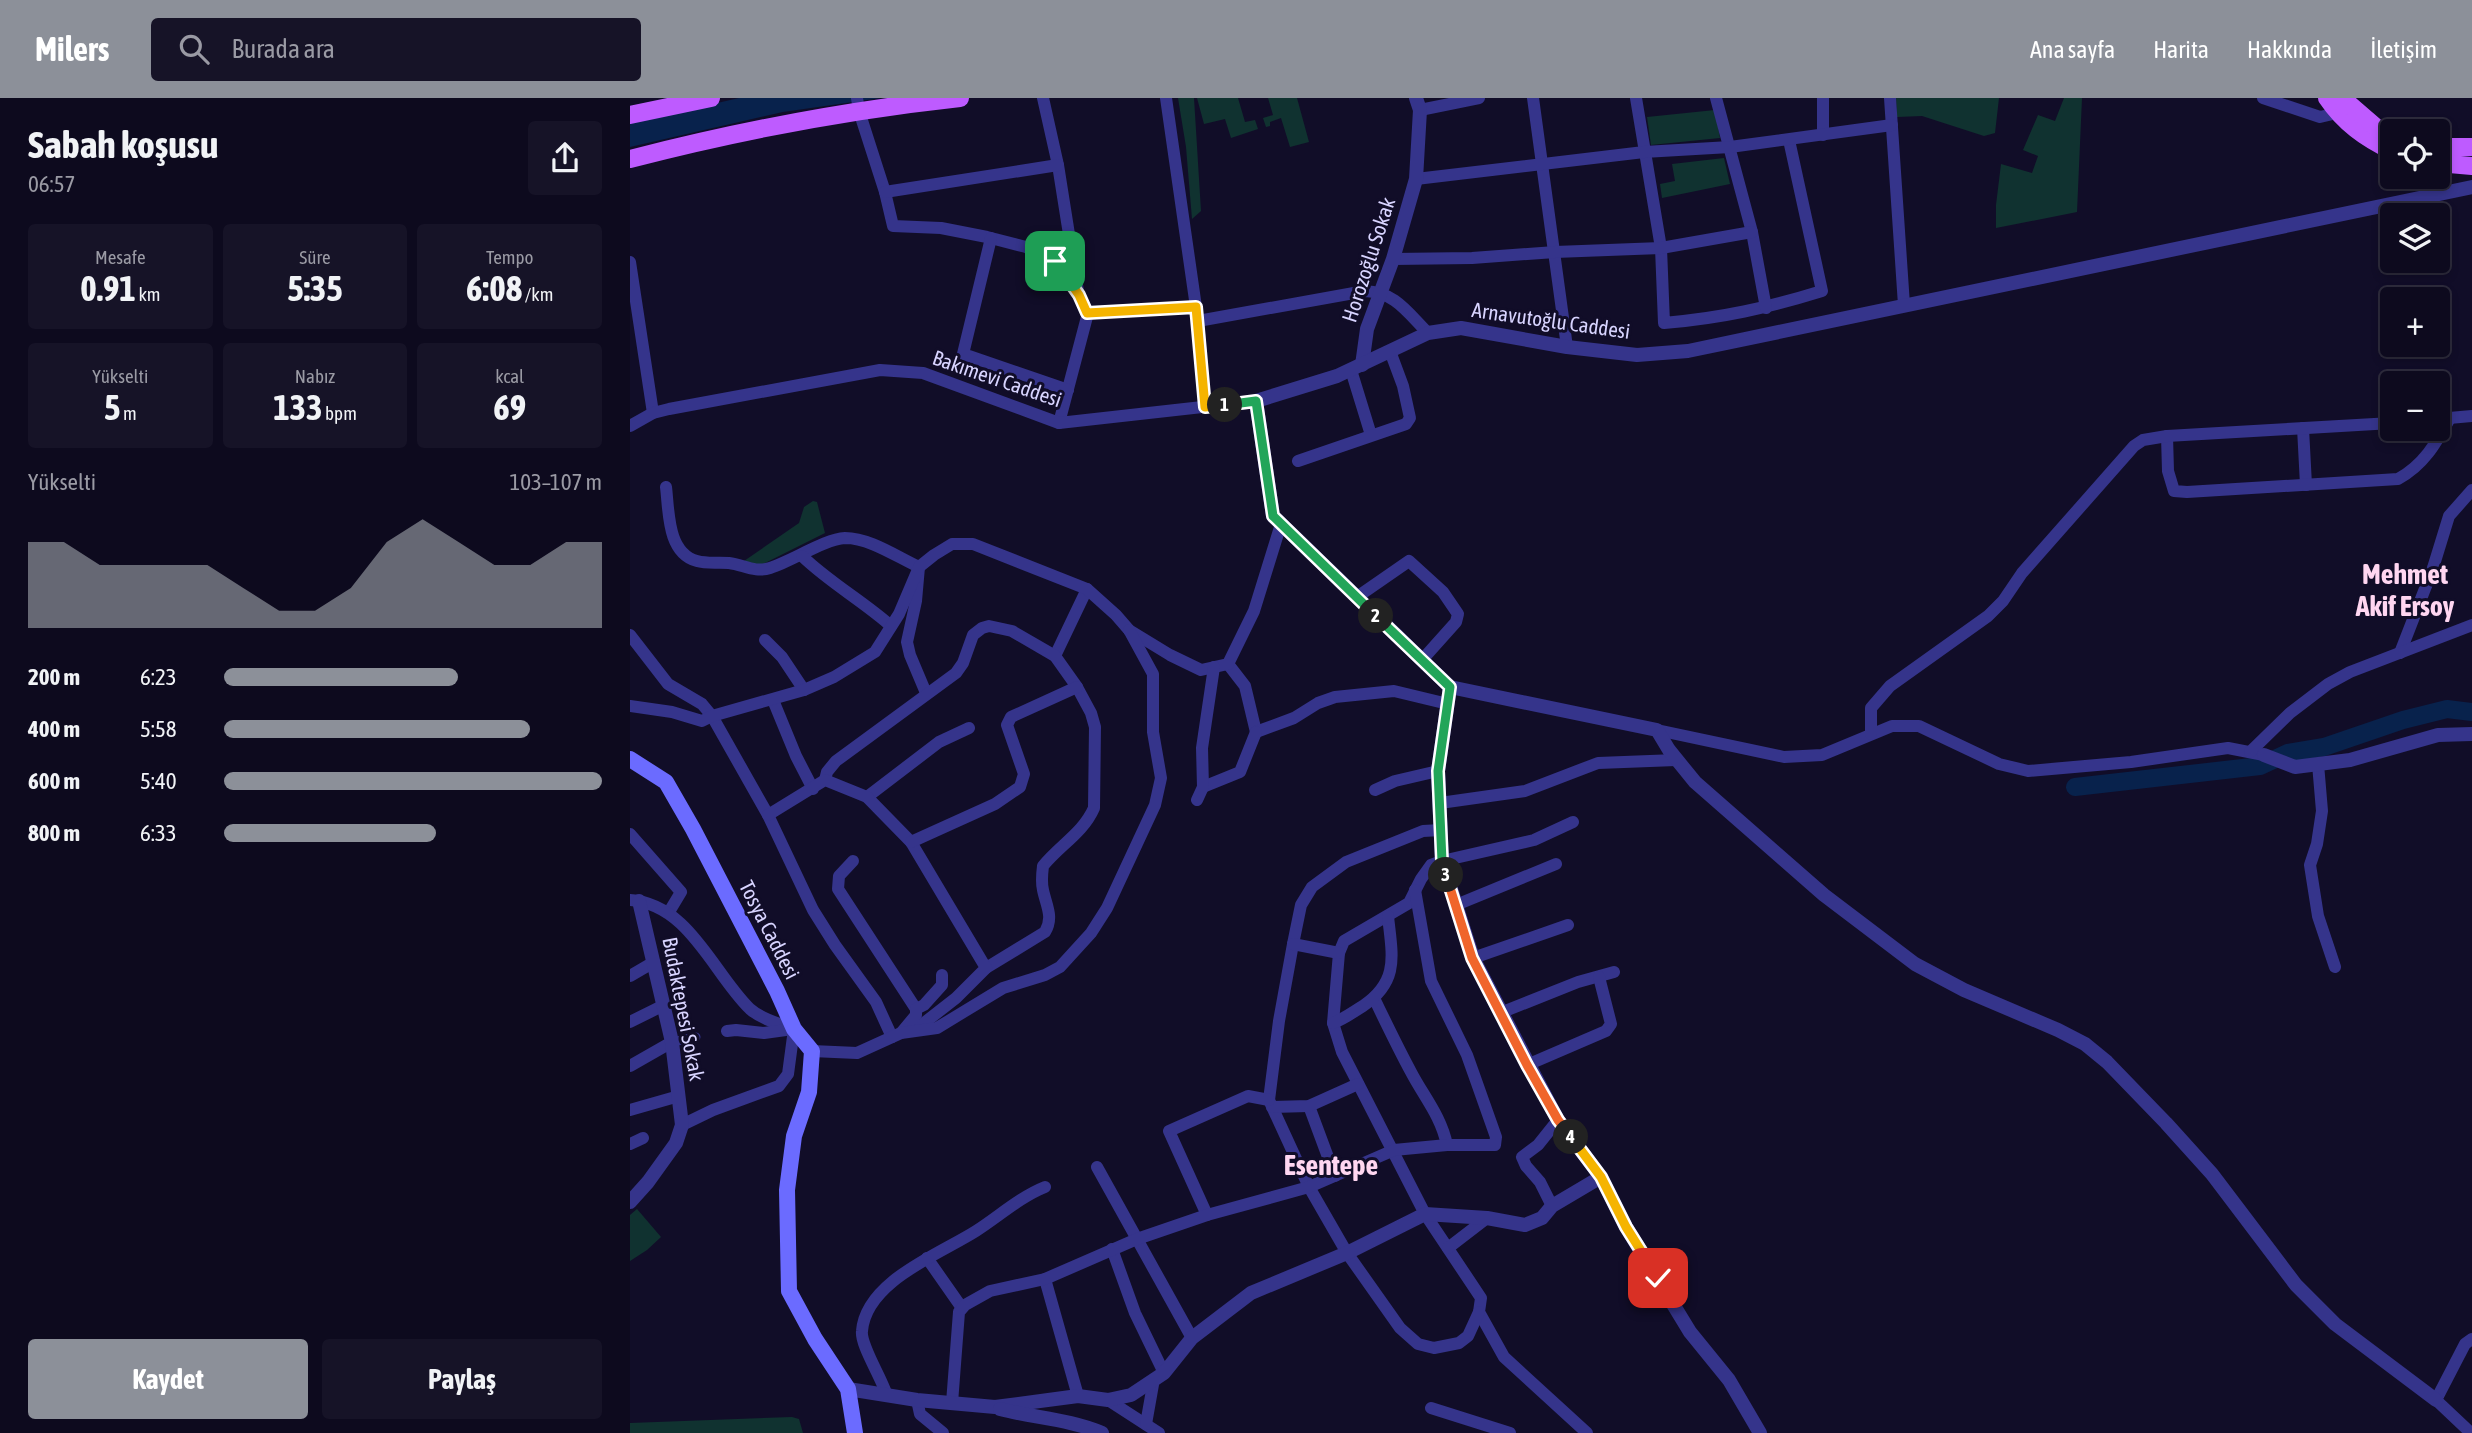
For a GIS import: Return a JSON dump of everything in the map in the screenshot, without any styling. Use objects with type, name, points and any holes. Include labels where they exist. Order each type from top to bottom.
[{"type":"main road","points":[[630,115],[712,98]]},
{"type":"main road","points":[[630,159],[858,105],[960,98]]},
{"type":"main road","points":[[2327,98],[2341,102],[2380,130]]},
{"type":"main road","points":[[2341,102],[2354,130],[2380,144]]},
{"type":"main road","points":[[2450,147],[2472,148]]},
{"type":"main road","points":[[2450,164],[2472,166]]},
{"type":"main road","name":"Tosya Caddesi","points":[[630,759],[667,779],[794,1029],[812,1051]]},
{"type":"main road","points":[[812,1051],[809,1092],[794,1136],[787,1190],[789,1291],[815,1339],[848,1389],[855,1433]]},
{"type":"street","points":[[1043,98],[1058,165],[1079,295]]},
{"type":"street","points":[[1166,98],[1198,321],[1205,407]]},
{"type":"street","points":[[1418,104],[1479,98]]},
{"type":"street","points":[[1533,98],[1567,347]]},
{"type":"street","points":[[1636,98],[1661,248],[1664,323],[1716,318],[1766,308],[1822,291],[1789,140]]},
{"type":"street","points":[[1716,98],[1752,232],[1766,308]]},
{"type":"street","points":[[1823,98],[1823,135]]},
{"type":"street","points":[[1891,98],[1905,305]]},
{"type":"street","points":[[2263,98],[2320,117],[2341,102]]},
{"type":"street","name":"Horozoğlu Sokak","points":[[1357,367],[1416,179],[1418,104]]},
{"type":"street","points":[[858,105],[893,226],[941,228],[1026,247],[1055,261],[1079,295],[1087,313],[1059,423]]},
{"type":"street","points":[[1416,179],[1644,152],[1730,147],[1892,125]]},
{"type":"street","points":[[885,192],[1058,165]]},
{"type":"street","name":"Arnavutoğlu Caddesi","points":[[1357,367],[1427,333],[1461,328],[1567,347],[1637,355],[1688,351],[2472,187]]},
{"type":"street","points":[[1393,259],[1472,258],[1661,248],[1752,232]]},
{"type":"street","points":[[991,238],[963,354],[1068,390]]},
{"type":"street","points":[[630,262],[649,416]]},
{"type":"street","points":[[1198,321],[1365,291],[1389,296],[1427,333]]},
{"type":"street","points":[[630,294],[649,416]]},
{"type":"street","points":[[1087,313],[1196,307]]},
{"type":"street","points":[[1298,461],[1406,424],[1410,418],[1403,386],[1390,351]]},
{"type":"street","points":[[1371,435],[1357,367],[1256,401],[1273,516],[1450,687],[1784,757],[1822,755],[1892,726],[1919,726],[1998,764],[2028,771],[2131,762],[2228,748],[2257,753],[2295,767],[2350,760],[2438,735],[2472,734]]},
{"type":"street","name":"Bakımevi Caddesi","points":[[630,426],[649,416],[715,399],[880,370],[923,373],[1059,423],[1256,401]]},
{"type":"street","points":[[2450,418],[2472,416]]},
{"type":"street","points":[[1871,734],[1871,708],[1890,686],[1988,616],[2003,601],[2022,573],[2134,446],[2143,440],[2167,436],[2380,424]]},
{"type":"street","points":[[2303,428],[2306,485]]},
{"type":"street","points":[[2167,436],[2168,471],[2174,491],[2398,479],[2431,451],[2435,441]]},
{"type":"street","points":[[666,486],[674,538],[685,555],[694,560],[730,563],[760,571],[803,556],[830,541],[855,539],[919,567]]},
{"type":"street","points":[[2400,653],[2433,568],[2449,516],[2472,490]]},
{"type":"street","points":[[1228,664],[1254,611],[1281,524]]},
{"type":"street","points":[[630,706],[672,712],[702,721],[712,716],[773,701],[834,677],[875,652],[891,626],[919,567],[952,544],[973,544],[1087,589],[1129,630],[1153,674],[1153,732],[1161,778],[1155,805],[1107,908],[1091,933],[1060,967],[1045,975],[1003,988],[937,1028],[903,1034],[857,1052],[812,1051]]},
{"type":"street","points":[[803,556],[820,573],[891,626]]},
{"type":"street","points":[[1357,597],[1409,561],[1443,592],[1458,614],[1456,622],[1422,660]]},
{"type":"street","points":[[919,567],[916,601],[906,642],[926,693]]},
{"type":"street","points":[[1055,656],[1087,589]]},
{"type":"street","points":[[2257,753],[2290,713],[2328,684],[2350,672],[2472,625]]},
{"type":"street","points":[[768,815],[825,780],[827,772],[836,761],[956,673],[974,635],[982,628],[989,626],[1012,631],[1055,656],[1077,687],[1095,727],[1094,808],[1089,819],[1075,835],[1043,866],[1042,889],[1049,925],[1045,932],[986,968],[956,998],[903,1034]]},
{"type":"street","points":[[1129,630],[1201,670],[1228,664]]},
{"type":"street","points":[[630,635],[668,684],[702,704],[712,716],[768,815],[813,910],[876,1002],[903,1034]]},
{"type":"street","points":[[765,640],[782,657],[804,690]]},
{"type":"street","points":[[1203,786],[1240,772],[1256,732],[1245,686],[1228,664]]},
{"type":"street","points":[[1197,800],[1203,786],[1202,748],[1214,667]]},
{"type":"street","points":[[911,842],[995,804],[1020,787],[1024,774],[1007,725],[1011,717],[1077,687]]},
{"type":"street","points":[[1450,687],[1438,771],[1442,861],[1472,958],[1558,1120],[1601,1177],[1626,1227],[1689,1332],[1729,1380],[1760,1433]]},
{"type":"street","points":[[1256,732],[1294,719],[1318,703],[1335,697],[1394,691],[1448,704]]},
{"type":"street","points":[[773,701],[813,789]]},
{"type":"street","points":[[867,797],[939,742],[969,728]]},
{"type":"street","points":[[1657,730],[1676,760],[1695,782],[1824,895],[1914,964],[1964,990],[2058,1030],[2085,1044],[2107,1062],[2212,1174],[2295,1285],[2335,1324],[2436,1400],[2471,1433]]},
{"type":"street","points":[[1440,803],[1525,791],[1598,763],[1676,760]]},
{"type":"street","points":[[2318,764],[2322,811],[2317,844],[2310,865],[2318,916],[2335,967]]},
{"type":"street","points":[[1375,790],[1395,780],[1438,771]]},
{"type":"street","points":[[825,780],[867,797],[911,842],[986,968]]},
{"type":"street","points":[[1441,830],[1423,831],[1346,862],[1311,887],[1301,905],[1293,944],[1279,1021],[1271,1104],[1309,1186],[1346,1253],[1400,1328],[1418,1344],[1434,1348],[1459,1343],[1468,1336],[1479,1312],[1481,1298],[1425,1214],[1342,1052],[1333,1023],[1339,953],[1344,941],[1409,903],[1431,865],[1534,840],[1573,822]]},
{"type":"street","points":[[630,834],[681,892],[669,912]]},
{"type":"street","points":[[853,861],[839,876],[838,890],[916,1009],[916,1014],[903,1034]]},
{"type":"street","points":[[1456,905],[1556,864]]},
{"type":"street","points":[[952,1404],[959,1312],[974,1298],[990,1291],[1045,1279],[1137,1239],[1207,1215],[1309,1186],[1394,1150],[1447,1145],[1495,1145],[1496,1137],[1467,1055],[1431,981],[1415,890]]},
{"type":"street","points":[[634,901],[669,912],[752,1011],[794,1029]]},
{"type":"street","name":"Budaktepesi Sokak","points":[[634,901],[654,962],[672,1041],[682,1125]]},
{"type":"street","points":[[1333,1023],[1342,1020],[1374,998],[1388,981],[1392,960],[1388,916]]},
{"type":"street","points":[[1472,958],[1568,925]]},
{"type":"street","points":[[1293,944],[1339,953]]},
{"type":"street","points":[[630,975],[654,962]]},
{"type":"street","points":[[1500,1013],[1578,982],[1615,972]]},
{"type":"street","points":[[916,1009],[936,993],[942,985],[942,975]]},
{"type":"street","points":[[1527,1065],[1606,1031],[1611,1024],[1599,977]]},
{"type":"street","points":[[1374,998],[1412,1074],[1432,1105],[1445,1132],[1447,1145]]},
{"type":"street","points":[[630,1022],[664,1005]]},
{"type":"street","points":[[727,1031],[764,1033],[794,1029]]},
{"type":"street","points":[[630,1202],[649,1182],[676,1143],[682,1125],[713,1110],[779,1086],[788,1074],[794,1029]]},
{"type":"street","points":[[630,1066],[672,1041],[696,1037]]},
{"type":"street","points":[[1207,1215],[1169,1131],[1248,1096],[1271,1104],[1309,1106],[1358,1084]]},
{"type":"street","points":[[630,1110],[678,1096]]},
{"type":"street","points":[[1309,1106],[1335,1176]]},
{"type":"street","points":[[1552,1206],[1540,1182],[1525,1166],[1522,1157],[1538,1145],[1558,1120]]},
{"type":"street","points":[[630,1144],[643,1139]]},
{"type":"street","points":[[1097,1167],[1192,1338]]},
{"type":"street","points":[[848,1389],[917,1400],[995,1407],[1078,1396],[1108,1399],[1131,1395],[1159,1376],[1192,1338],[1251,1293],[1346,1253],[1425,1214],[1487,1217],[1525,1224],[1542,1218],[1552,1206],[1601,1177]]},
{"type":"street","points":[[887,1396],[883,1381],[861,1336],[867,1313],[886,1289],[906,1271],[960,1241],[1045,1187]]},
{"type":"street","points":[[1448,1248],[1487,1217]]},
{"type":"street","points":[[1112,1249],[1159,1376],[1146,1424]]},
{"type":"street","points":[[927,1258],[962,1308]]},
{"type":"street","points":[[1045,1279],[1078,1396]]},
{"type":"street","points":[[1479,1312],[1504,1357],[1587,1433]]},
{"type":"street","points":[[2436,1400],[2465,1344],[2472,1339]]},
{"type":"street","points":[[1108,1399],[1159,1433]]},
{"type":"street","points":[[917,1400],[920,1414],[943,1433]]},
{"type":"street","points":[[995,1407],[1021,1415],[1081,1424],[1102,1433]]},
{"type":"street","points":[[1431,1408],[1510,1433]]},
{"type":"green space","points":[[1178,98],[1194,98],[1201,211],[1192,219],[1186,147]]},
{"type":"green space","points":[[1197,98],[1238,98],[1245,122],[1255,120],[1258,129],[1231,138],[1225,119],[1204,124]]},
{"type":"green space","points":[[1268,98],[1297,98],[1309,142],[1290,147],[1281,118],[1270,122],[1270,126],[1266,127],[1263,118],[1273,115]]},
{"type":"green space","points":[[1896,98],[1999,98],[1995,133],[1984,136],[1922,116],[1897,117]]},
{"type":"green space","points":[[2064,98],[2082,98],[2077,212],[1996,228],[2001,164],[2032,173],[2038,156],[2023,150],[2038,115],[2055,121]]},
{"type":"green space","points":[[1715,110],[1720,138],[1651,145],[1647,117]]},
{"type":"green space","points":[[1724,158],[1730,184],[1662,198],[1660,184],[1675,181],[1672,164]]},
{"type":"green space","points":[[813,501],[817,502],[825,533],[755,568],[744,561],[799,523],[804,507]]},
{"type":"green space","points":[[637,1209],[661,1237],[630,1261],[630,1215]]},
{"type":"green space","points":[[792,1417],[799,1419],[803,1433],[630,1433],[630,1423]]},
{"type":"water","points":[[739,98],[881,98],[783,112],[630,147],[630,123]]},
{"type":"waterway","points":[[2075,787],[2260,766],[2288,753],[2324,747],[2403,720],[2447,709],[2472,712]]},
{"type":"district","name":"Mehmet Akif Ersoy","points":[[2405,590]]},
{"type":"district","name":"Esentepe","points":[[1331,1165]]},
{"type":"route","points":[[1055,261],[1079,295],[1087,313],[1196,307],[1205,407],[1256,401],[1273,516],[1450,687],[1438,771],[1442,861],[1472,958],[1558,1120],[1601,1177],[1626,1227],[1658,1278]]}]
